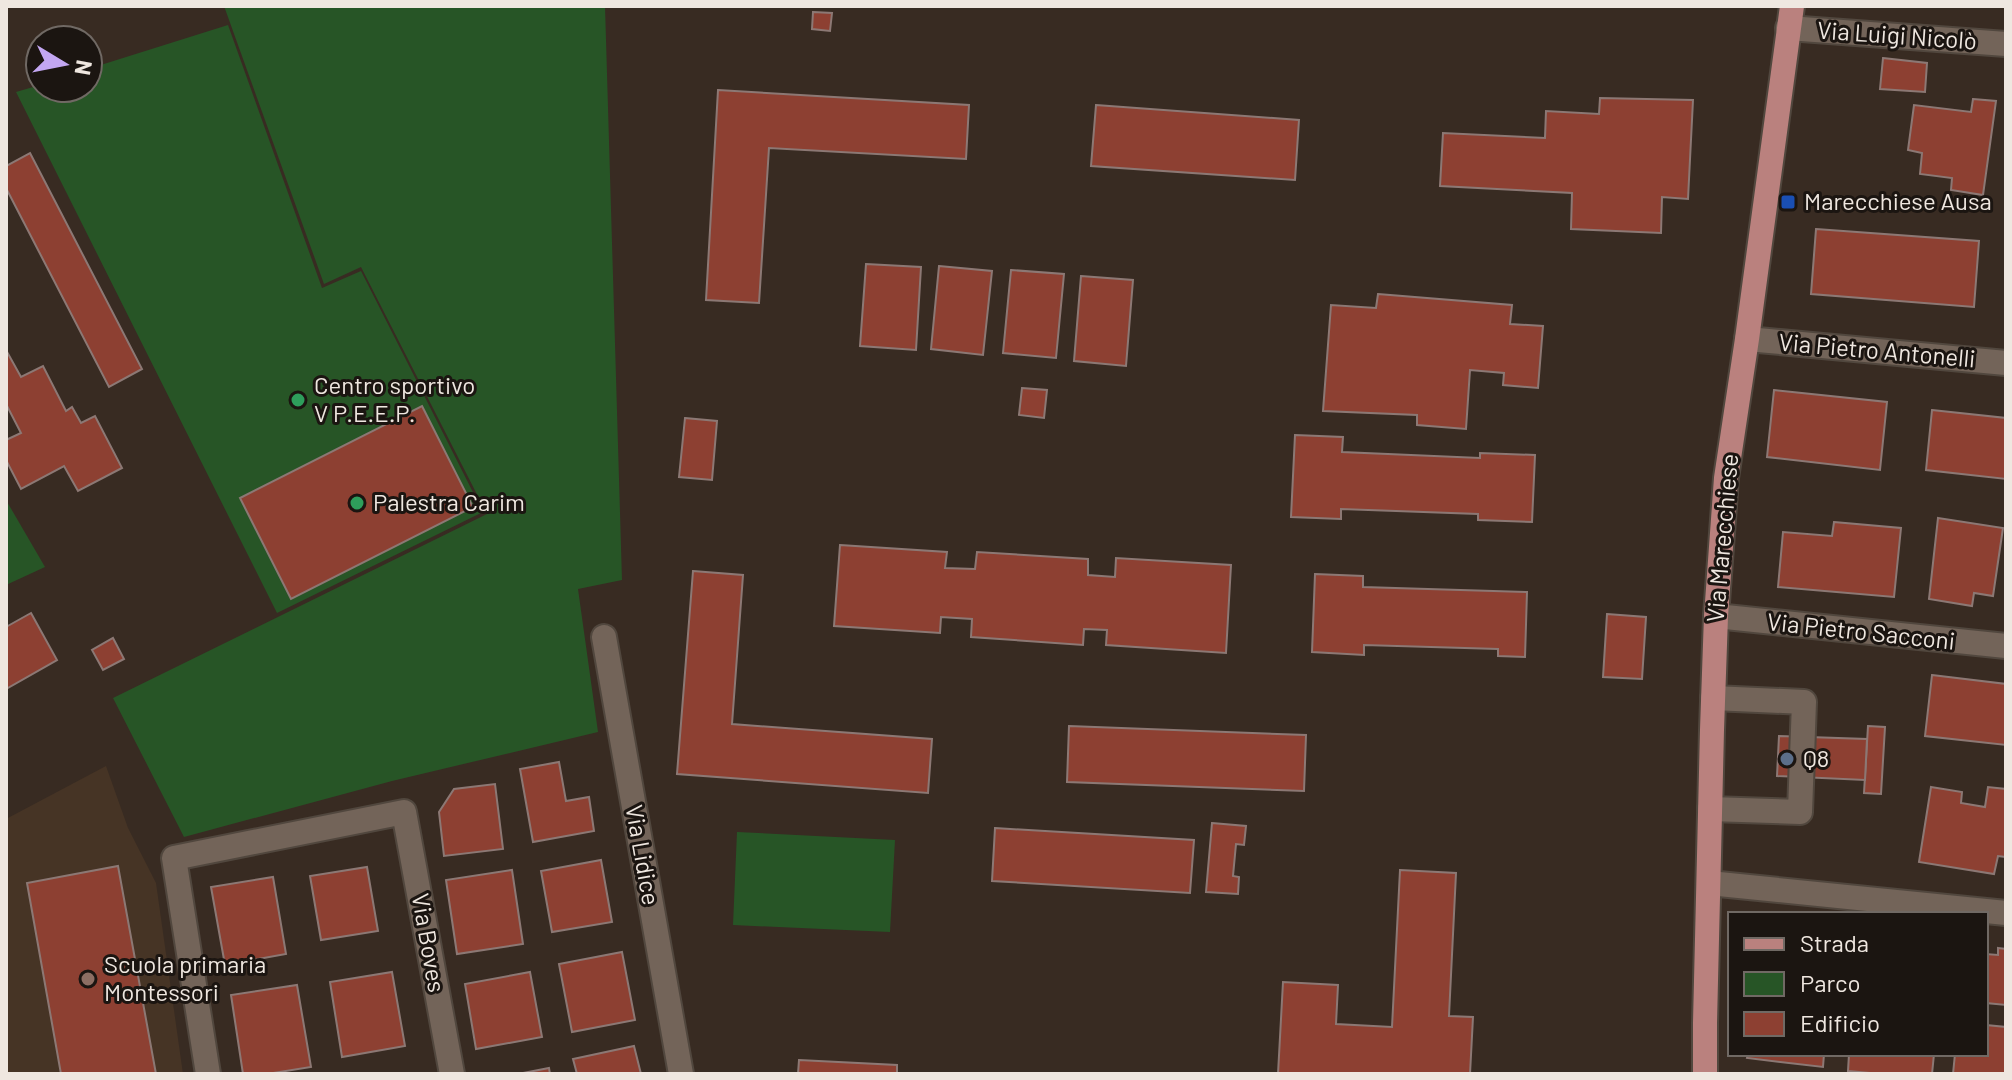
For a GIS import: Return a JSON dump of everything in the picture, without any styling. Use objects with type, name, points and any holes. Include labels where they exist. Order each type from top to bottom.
[{"type":"main road","name":"Via Marecchiese","points":[[1705,1074],[1713,698],[1726,478],[1790,17]]},
{"type":"street","name":"Via Luigi Nicolò","points":[[1790,17],[2006,44]]},
{"type":"street","name":"Via Pietro Antonelli","points":[[1747,339],[2006,363]]},
{"type":"street","name":"Via Pietro Sacconi","points":[[1716,616],[2006,646]]},
{"type":"street","name":"Via Lidice","points":[[604,637],[681,1074]]},
{"type":"street","points":[[1710,809],[1800,812],[1804,702],[1713,698]]},
{"type":"street","name":"Via Boves","points":[[208,1074],[174,858],[404,812],[452,1074]]},
{"type":"street","points":[[1709,883],[2006,913]]},
{"type":"shaded area","name":"Scuola primaria Montessori","points":[[106,766],[128,828],[156,883],[183,1074],[6,1074],[6,819]]},
{"type":"green space","points":[[224,6],[605,6],[622,580],[578,589],[598,732],[392,781],[184,837],[113,698],[487,514],[361,267],[324,284]]},
{"type":"green space","name":"Centro sportivo V P.E.E.P.","points":[[228,25],[322,288],[361,271],[483,512],[277,613],[16,92],[24,90],[24,104],[104,104],[104,64]]},
{"type":"green space","points":[[6,500],[45,567],[6,585]]},
{"type":"green space","points":[[737,832],[895,840],[890,932],[733,925]]},
{"type":"building","points":[[813,12],[832,13],[830,31],[812,29]]},
{"type":"building","points":[[1883,58],[1927,63],[1925,92],[1880,89]]},
{"type":"building","points":[[718,90],[969,105],[966,159],[769,148],[759,303],[706,300]]},
{"type":"building","points":[[1600,98],[1693,100],[1688,199],[1662,197],[1661,233],[1571,229],[1572,193],[1440,186],[1443,133],[1545,138],[1546,111],[1599,114]]},
{"type":"building","points":[[1973,99],[1996,101],[1983,195],[1951,190],[1952,178],[1920,174],[1922,153],[1908,150],[1914,105],[1971,112]]},
{"type":"building","points":[[1096,105],[1299,120],[1295,180],[1091,166]]},
{"type":"building","points":[[30,153],[142,369],[109,387],[6,188],[6,166]]},
{"type":"building","points":[[1816,229],[1979,241],[1974,307],[1811,294]]},
{"type":"building","points":[[866,264],[921,267],[916,350],[860,346]]},
{"type":"building","points":[[939,266],[992,271],[983,355],[931,349]]},
{"type":"building","points":[[1011,270],[1064,274],[1056,358],[1003,353]]},
{"type":"building","points":[[1081,276],[1133,280],[1126,366],[1074,361]]},
{"type":"building","points":[[1378,294],[1512,305],[1510,324],[1543,326],[1538,388],[1503,385],[1504,373],[1470,370],[1466,429],[1417,425],[1417,415],[1323,411],[1331,305],[1376,308]]},
{"type":"building","points":[[6,350],[21,377],[43,366],[66,411],[72,407],[81,423],[95,416],[122,468],[78,491],[64,466],[21,489],[6,460],[6,440],[21,433],[6,404]]},
{"type":"building","points":[[1022,388],[1047,390],[1044,418],[1019,415]]},
{"type":"building","points":[[1774,390],[1887,402],[1880,470],[1767,457]]},
{"type":"building","name":"Palestra Carim","points":[[422,406],[473,507],[291,599],[240,498]]},
{"type":"building","points":[[1932,410],[2006,418],[2006,479],[1926,470]]},
{"type":"building","points":[[685,418],[717,421],[712,480],[679,477]]},
{"type":"building","points":[[1295,435],[1343,437],[1342,452],[1480,458],[1480,453],[1535,455],[1532,522],[1478,520],[1478,514],[1341,509],[1341,519],[1291,517]]},
{"type":"building","points":[[1938,518],[2003,528],[1993,596],[1974,593],[1972,606],[1929,599]]},
{"type":"building","points":[[1834,522],[1901,528],[1894,597],[1778,587],[1783,532],[1832,536]]},
{"type":"building","points":[[840,545],[947,552],[945,568],[975,569],[977,552],[1088,559],[1088,575],[1115,577],[1116,558],[1231,565],[1226,653],[1106,645],[1107,630],[1084,629],[1083,645],[971,637],[972,619],[941,617],[940,633],[834,626]]},
{"type":"building","points":[[693,571],[743,575],[732,724],[932,739],[928,793],[677,774]]},
{"type":"building","points":[[1315,574],[1363,576],[1363,587],[1527,592],[1525,657],[1498,656],[1498,649],[1364,645],[1364,655],[1312,652]]},
{"type":"building","points":[[31,613],[57,660],[6,689],[6,627]]},
{"type":"building","points":[[1607,614],[1646,617],[1642,679],[1603,677]]},
{"type":"building","points":[[113,638],[124,659],[103,670],[92,650]]},
{"type":"building","points":[[1932,675],[2006,684],[2006,745],[1925,736]]},
{"type":"building","points":[[1069,726],[1306,735],[1304,791],[1067,782]]},
{"type":"building","points":[[1868,726],[1885,727],[1881,794],[1864,793]]},
{"type":"building","points":[[1779,736],[1867,739],[1865,780],[1777,776]]},
{"type":"building","points":[[559,762],[566,801],[589,797],[594,831],[533,842],[520,769]]},
{"type":"building","points":[[495,784],[503,849],[444,856],[439,812],[454,789]]},
{"type":"building","points":[[1931,787],[1962,792],[1961,803],[1985,807],[1988,787],[2006,789],[2006,857],[1998,856],[1994,874],[1919,862]]},
{"type":"building","points":[[1212,823],[1246,826],[1244,845],[1236,844],[1233,876],[1239,877],[1238,894],[1206,892]]},
{"type":"building","points":[[995,828],[1194,840],[1190,893],[992,881]]},
{"type":"building","points":[[601,860],[612,922],[552,932],[541,871]]},
{"type":"building","points":[[118,866],[156,1074],[61,1074],[27,883]]},
{"type":"building","points":[[367,867],[378,931],[321,940],[310,876]]},
{"type":"building","points":[[512,870],[523,944],[457,954],[446,880]]},
{"type":"building","points":[[1400,870],[1456,873],[1449,1016],[1473,1017],[1470,1074],[1278,1074],[1283,982],[1338,985],[1336,1024],[1392,1027]]},
{"type":"building","points":[[273,877],[286,954],[225,965],[211,887]]},
{"type":"building","points":[[1998,948],[2006,949],[2006,1005],[1988,1003],[1988,954],[1998,955]]},
{"type":"building","points":[[622,952],[635,1020],[572,1032],[559,964]]},
{"type":"building","points":[[392,972],[405,1046],[342,1057],[330,982]]},
{"type":"building","points":[[530,972],[542,1037],[476,1049],[465,984]]},
{"type":"building","points":[[297,985],[311,1067],[267,1074],[243,1074],[231,995]]},
{"type":"building","points":[[1988,1025],[2006,1027],[2006,1074],[1953,1074],[1955,1056],[1988,1056]]},
{"type":"building","points":[[634,1046],[641,1074],[577,1074],[573,1059]]},
{"type":"building","points":[[1748,1056],[1824,1056],[1823,1067]]},
{"type":"building","points":[[1849,1056],[1934,1056],[1932,1074],[1848,1071]]},
{"type":"building","points":[[799,1060],[897,1065],[897,1074],[798,1074]]},
{"type":"building","points":[[549,1068],[550,1074],[518,1074]]},
{"type":"place","name":"Marecchiese Ausa","points":[[1788,202]]},
{"type":"place","name":"Centro sportivo V P.E.E.P.","points":[[298,400]]},
{"type":"place","name":"Palestra Carim","points":[[357,503]]},
{"type":"place","name":"Q8","points":[[1787,759]]},
{"type":"place","name":"Scuola primaria Montessori","points":[[88,979]]}]
